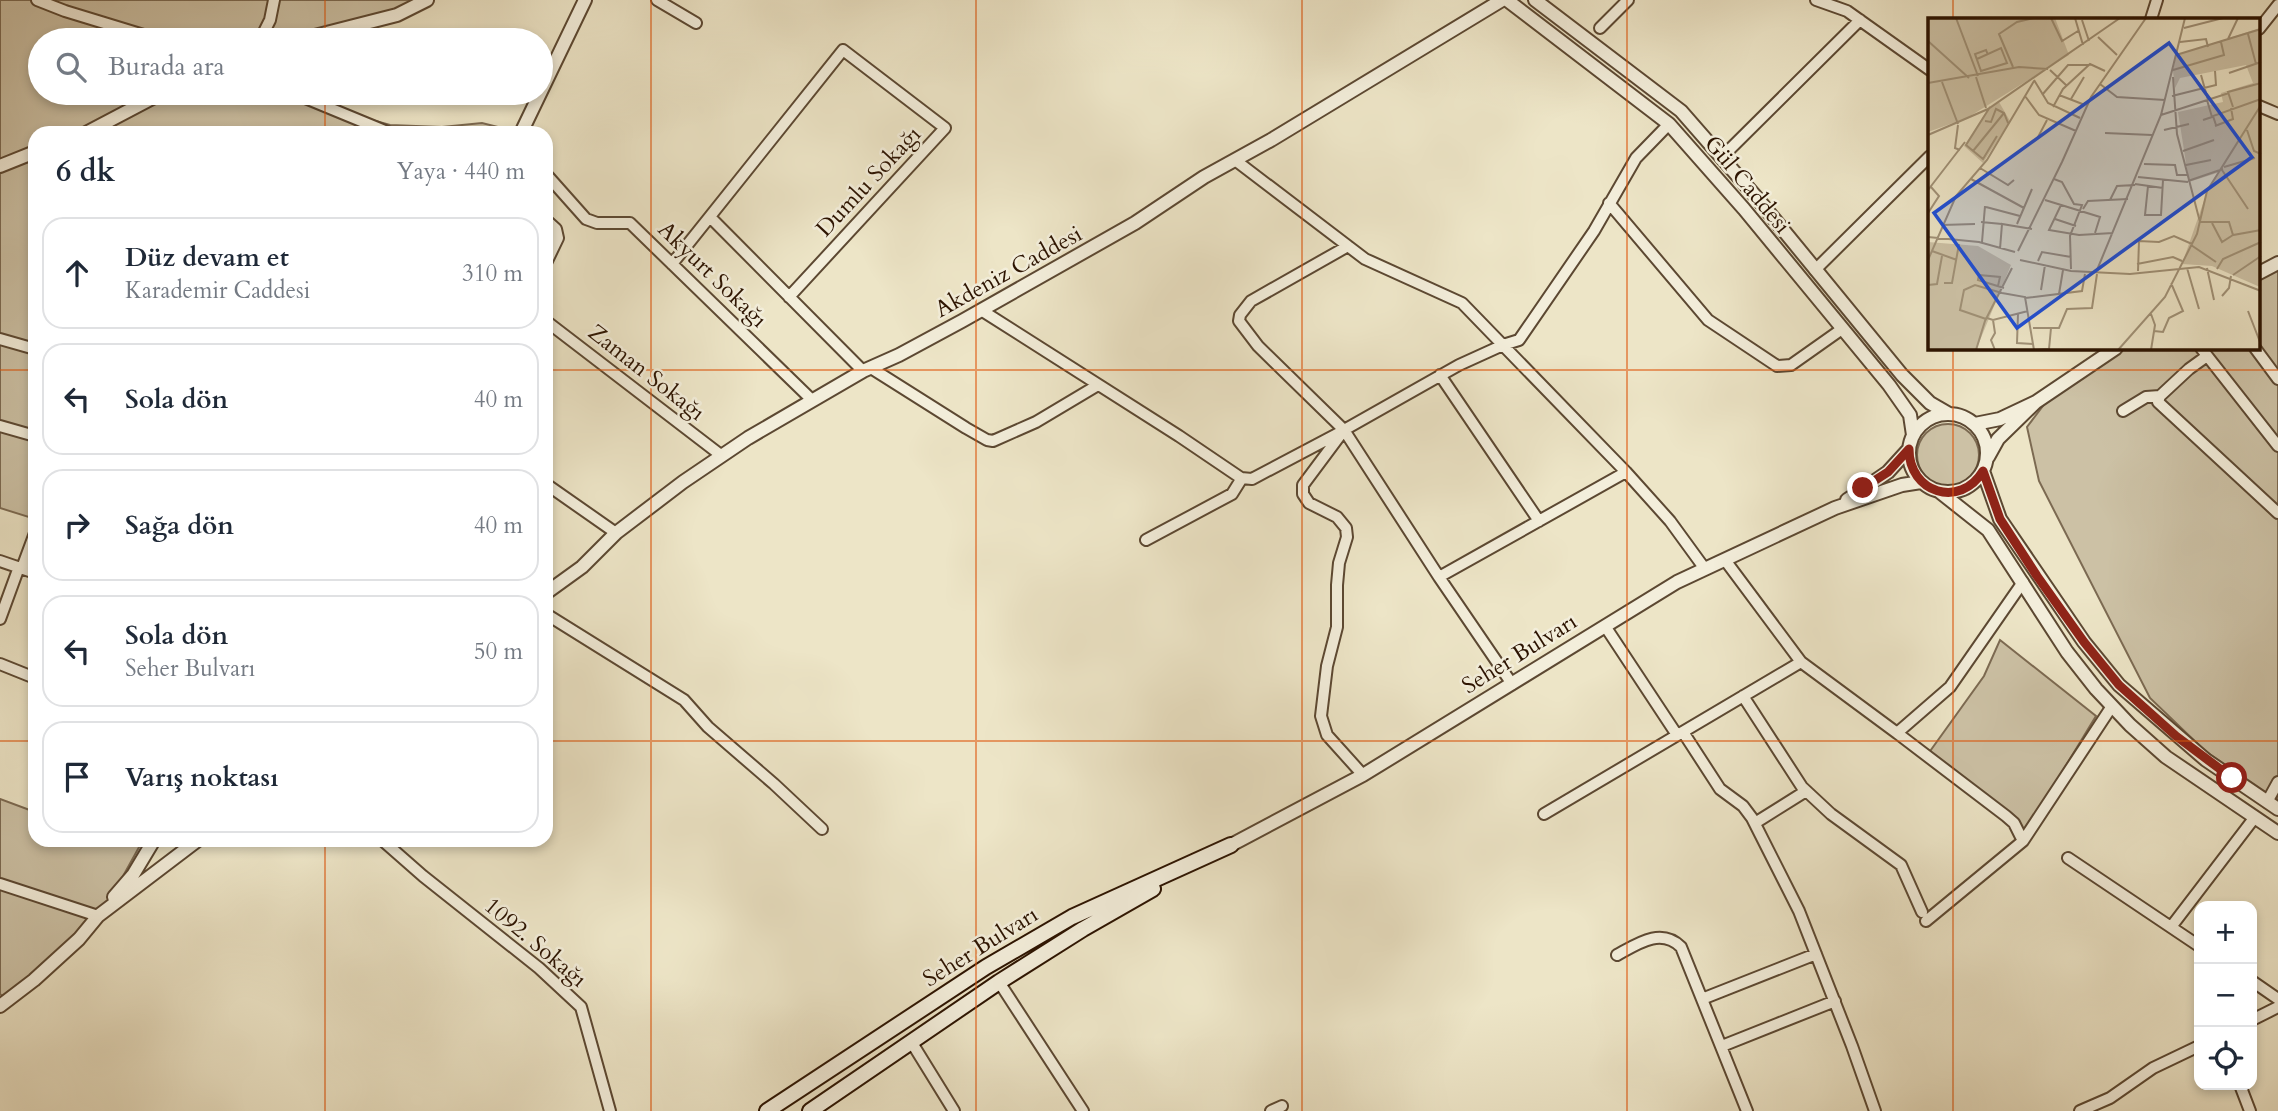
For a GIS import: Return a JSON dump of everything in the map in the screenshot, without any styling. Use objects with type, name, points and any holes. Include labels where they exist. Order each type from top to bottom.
[{"type":"main road","name":"Seher Bulvarı","points":[[817,1109],[999,982],[1083,929],[1231,845]]},
{"type":"main road","name":"Seher Bulvarı","points":[[767,1111],[986,967],[1072,917],[1231,845]]},
{"type":"street","points":[[37,0],[121,28]]},
{"type":"street","points":[[266,28],[274,0]]},
{"type":"street","points":[[346,28],[397,15],[427,0]]},
{"type":"street","points":[[553,66],[585,0]]},
{"type":"street","points":[[657,0],[696,23]]},
{"type":"street","name":"Gül Caddesi","points":[[1505,0],[1669,124],[1744,209],[1889,385],[1910,415],[1913,435]]},
{"type":"street","name":"Akdeniz Caddesi","points":[[553,588],[582,567],[616,533],[683,482],[812,400],[867,369],[899,355],[1135,223],[1204,177],[1505,0]]},
{"type":"street","name":"Gül Caddesi","points":[[1535,0],[1681,111],[1757,198],[1902,375],[1930,403],[1949,414]]},
{"type":"street","points":[[1600,28],[1628,0]]},
{"type":"street","points":[[1816,0],[1847,11],[1928,69]]},
{"type":"street","points":[[2151,18],[2157,0]]},
{"type":"street","points":[[2260,28],[2278,5]]},
{"type":"street","points":[[1721,158],[1860,20]]},
{"type":"street","name":"Dumlu Sokağı","points":[[672,264],[843,50],[945,128],[789,297]]},
{"type":"street","points":[[99,126],[139,105]]},
{"type":"street","points":[[322,105],[373,126]]},
{"type":"street","points":[[524,126],[534,105]]},
{"type":"street","points":[[2260,106],[2278,114]]},
{"type":"street","points":[[981,310],[1242,478],[1252,479],[1440,375],[1519,340],[1594,231],[1636,158],[1669,124]]},
{"type":"street","points":[[0,166],[28,155]]},
{"type":"street","points":[[1815,270],[1928,158]]},
{"type":"street","points":[[1235,160],[1365,259],[1462,303],[1626,472],[1670,521],[1705,569]]},
{"type":"street","name":"Akyurt Sokağı","points":[[553,182],[586,219],[597,223],[630,223],[812,400]]},
{"type":"street","points":[[1609,203],[1708,320],[1777,366],[1791,365],[1842,329]]},
{"type":"street","points":[[710,217],[789,297],[867,369],[987,440],[993,441],[1027,426],[1098,385]]},
{"type":"street","points":[[553,226],[558,238],[553,248]]},
{"type":"street","points":[[1348,246],[1251,301],[1240,315],[1239,321],[1258,346],[1344,430],[1511,684]]},
{"type":"street","points":[[2260,272],[2278,263]]},
{"type":"street","name":"Zaman Sokağı","points":[[553,326],[722,456]]},
{"type":"street","points":[[0,339],[28,347]]},
{"type":"street","points":[[1975,424],[2000,419],[2036,402],[2113,350]]},
{"type":"street","points":[[2256,350],[2278,379]]},
{"type":"street","points":[[2278,446],[2204,352],[2160,396],[2158,402],[2163,409],[2278,513]]},
{"type":"street","points":[[1440,375],[1539,521]]},
{"type":"street","points":[[2123,411],[2146,397],[2160,396]]},
{"type":"street","points":[[1940,492],[1955,492],[1969,487],[1983,471],[1987,457],[1998,439],[2036,402]]},
{"type":"street","points":[[1987,457],[1984,436],[1975,424],[1963,417],[1949,414],[1928,419],[1913,435],[1909,449],[1913,470],[1921,482],[1940,492],[1988,530],[2067,652],[2096,690],[2166,757],[2278,833]]},
{"type":"street","points":[[0,426],[28,434]]},
{"type":"street","points":[[1344,430],[1305,481],[1302,489],[1304,498],[1309,503],[1337,517],[1346,528],[1347,537],[1336,585],[1337,627],[1327,666],[1321,716],[1327,735],[1363,775]]},
{"type":"street","name":"Seher Bulvarı","points":[[1835,508],[1888,472],[1909,449]]},
{"type":"street","points":[[1983,471],[2000,519],[2084,642],[2119,685],[2206,760],[2278,809]]},
{"type":"street","points":[[1439,578],[1626,472]]},
{"type":"street","points":[[1146,540],[1232,494],[1242,478]]},
{"type":"street","name":"Seher Bulvarı","points":[[1231,845],[1363,775],[1677,582],[1835,508],[1902,485],[1921,482]]},
{"type":"street","points":[[553,489],[616,533]]},
{"type":"street","points":[[0,619],[28,549]]},
{"type":"street","points":[[1725,560],[1801,662],[2006,816],[2024,841]]},
{"type":"street","points":[[0,561],[28,570]]},
{"type":"street","points":[[1897,733],[1950,687],[2023,582]]},
{"type":"street","points":[[553,618],[684,700],[708,727],[774,783],[822,829]]},
{"type":"street","points":[[1605,626],[1720,789],[1743,806],[1755,823],[1799,911],[1875,1111]]},
{"type":"street","points":[[1544,814],[1801,662]]},
{"type":"street","points":[[0,664],[28,675]]},
{"type":"street","points":[[1743,696],[1806,791],[1823,807],[1901,865],[1924,916],[2024,841],[2112,706]]},
{"type":"street","points":[[2267,802],[2278,782]]},
{"type":"street","points":[[1755,823],[1806,791]]},
{"type":"street","points":[[2171,927],[2255,817]]},
{"type":"street","points":[[2,1001],[34,980],[79,939],[133,875],[150,847]]},
{"type":"street","points":[[98,916],[189,847]]},
{"type":"street","name":"1092. Sokağı","points":[[390,847],[539,968],[581,1007],[610,1111]]},
{"type":"street","points":[[2068,858],[2194,943]]},
{"type":"street","points":[[0,884],[98,916]]},
{"type":"street","points":[[1617,955],[1648,939],[1658,937],[1670,938],[1681,947],[1747,1111]]},
{"type":"street","points":[[1702,999],[1816,954]]},
{"type":"street","points":[[999,982],[1083,1111]]},
{"type":"street","points":[[2257,984],[2278,999]]},
{"type":"street","points":[[1722,1046],[1835,1001]]},
{"type":"street","points":[[2257,1018],[2278,1007]]},
{"type":"street","points":[[912,1043],[954,1111]]},
{"type":"street","points":[[2080,1111],[2109,1098],[2153,1068],[2194,1048]]},
{"type":"street","points":[[2242,1090],[2250,1111]]},
{"type":"street","points":[[1271,1111],[1282,1105]]},
{"type":"shaded area","points":[[0,0],[431,0],[338,28],[28,28],[28,105],[335,105],[390,125],[416,126],[28,126],[28,517],[0,508]]},
{"type":"shaded area","points":[[482,123],[494,126],[452,126]]},
{"type":"shaded area","points":[[2278,264],[2278,803],[2204,750],[2150,698],[2039,481],[2027,427],[2052,394],[2115,350],[2260,350],[2260,273]]},
{"type":"shaded area","points":[[1948,424],[1970,433],[1979,455],[1970,477],[1948,486],[1926,477],[1917,455],[1926,433]]},
{"type":"shaded area","points":[[2000,640],[2096,716],[2025,833],[1928,754],[1984,676]]},
{"type":"shaded area","points":[[0,799],[28,809],[28,847],[139,847],[101,916],[8,1001],[0,994]]},
{"type":"route","points":[[1863,488],[1888,472],[1909,449],[1910,463],[1916,477],[1940,492],[1955,492],[1969,487],[1983,471],[2000,519],[2084,642],[2119,685],[2176,736],[2232,778]]}]
